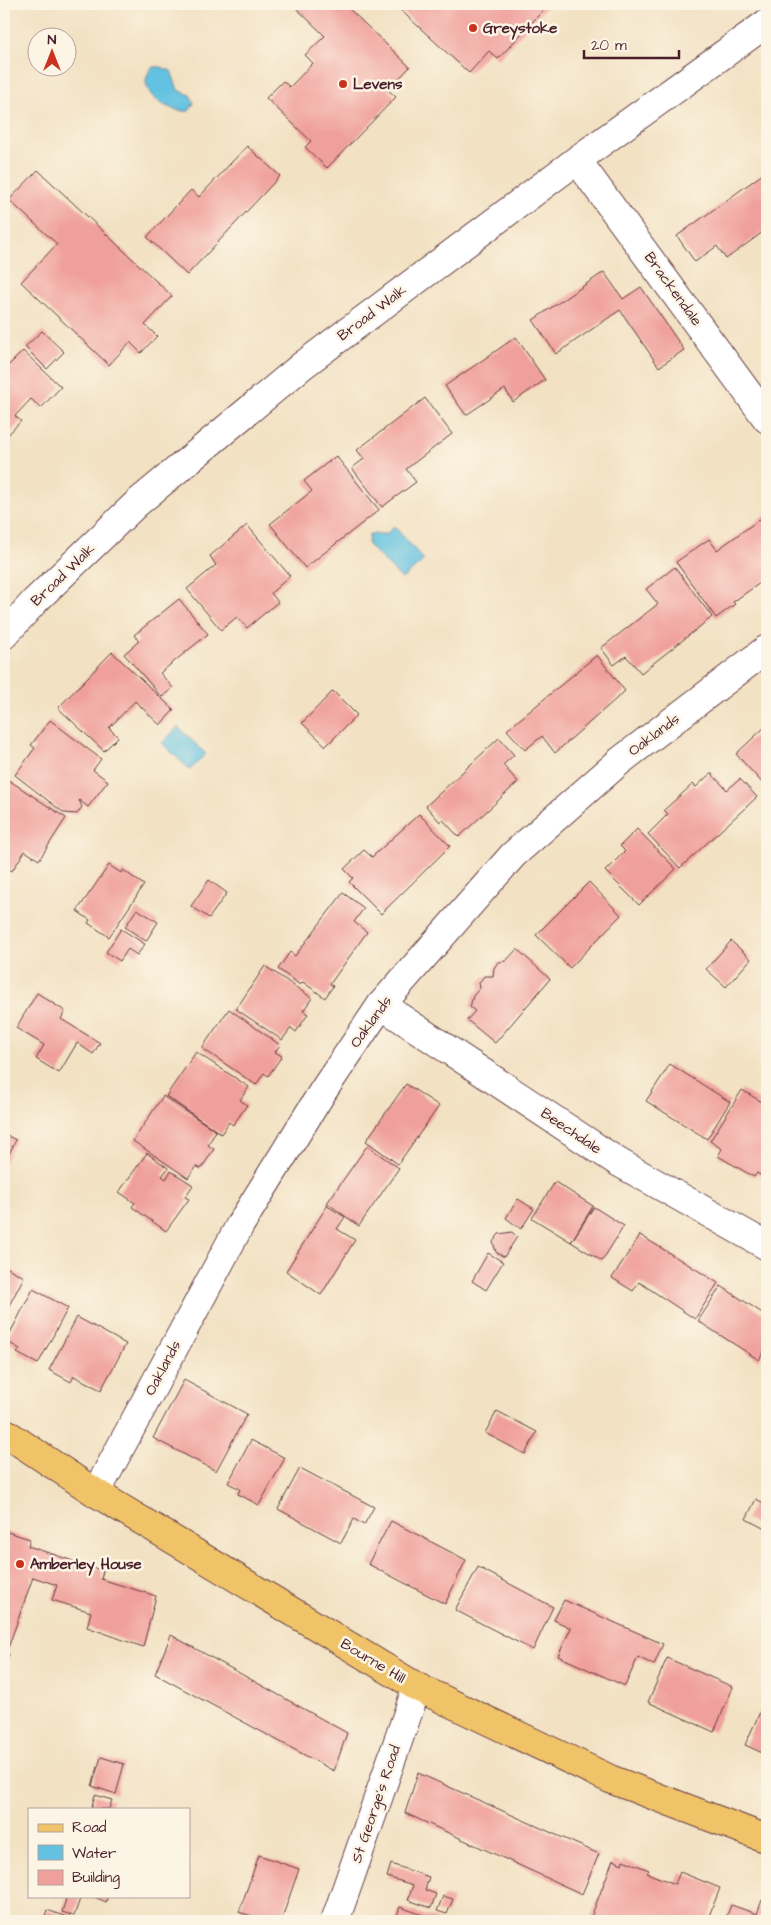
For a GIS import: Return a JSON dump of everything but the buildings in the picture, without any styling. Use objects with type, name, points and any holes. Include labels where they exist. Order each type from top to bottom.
[{"type":"main road","name":"Bourne Hill","points":[[4,1432],[96,1493],[416,1687],[610,1779],[767,1839]]},
{"type":"street","name":"Broad Walk","points":[[4,636],[36,601],[136,504],[303,365],[577,160],[767,23]]},
{"type":"street","name":"Brackendale","points":[[577,160],[767,419]]},
{"type":"street","name":"Oaklands","points":[[96,1493],[240,1225],[323,1091],[381,1005],[513,856],[620,761],[767,649]]},
{"type":"street","name":"Beechdale","points":[[381,1005],[618,1162],[767,1246]]},
{"type":"street","name":"St George's Road","points":[[334,1921],[416,1687]]},
{"type":"water","points":[[153,67],[161,67],[171,71],[178,90],[190,95],[194,103],[189,111],[171,108],[154,98],[146,83],[147,75]]},
{"type":"water","points":[[394,526],[424,560],[402,579],[368,545],[369,534],[387,534]]},
{"type":"water","points":[[178,727],[206,754],[190,770],[162,743]]},
{"type":"place","name":"Greystoke","points":[[473,28]]},
{"type":"place","name":"Levens","points":[[343,84]]},
{"type":"place","name":"Amberley House","points":[[20,1564]]}]
